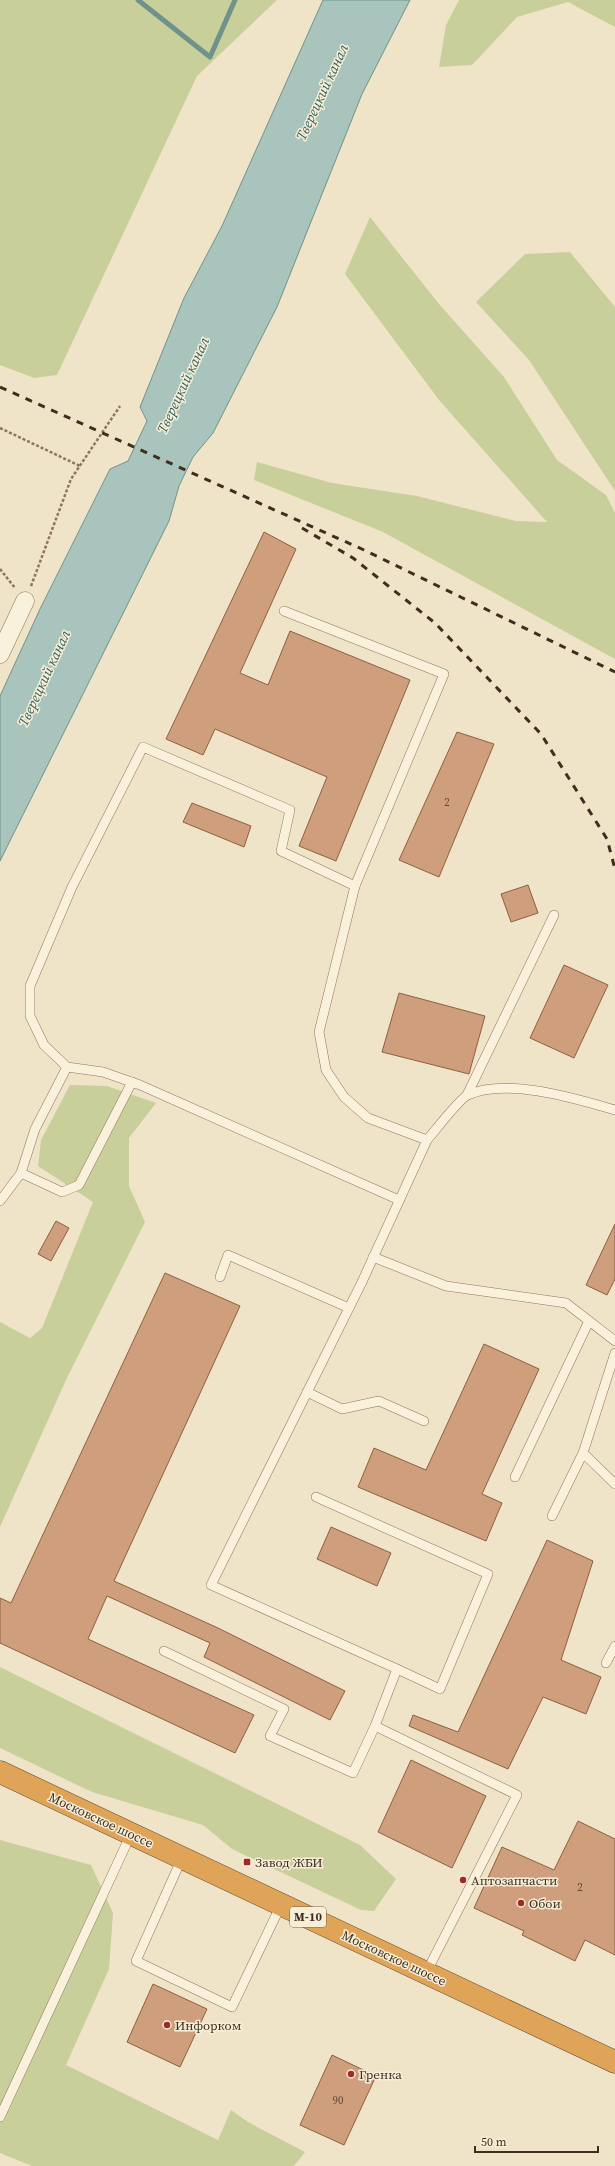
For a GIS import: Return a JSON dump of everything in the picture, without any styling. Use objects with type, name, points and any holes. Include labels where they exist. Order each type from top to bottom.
[{"type":"highway","name":"Московское шоссе","points":[[0,1772],[615,2062]]},
{"type":"street","points":[[0,654],[25,601]]},
{"type":"lane","points":[[284,611],[444,674],[355,886],[319,1032],[326,1070],[344,1097],[368,1118],[427,1140]]},
{"type":"lane","points":[[355,886],[281,851],[290,810],[143,747],[72,887],[30,986],[30,1016],[44,1045],[67,1067],[104,1072],[132,1082],[399,1200]]},
{"type":"lane","points":[[316,1497],[488,1574],[440,1689],[210,1585],[349,1308],[427,1140],[467,1095],[554,915]]},
{"type":"lane","points":[[0,1201],[20,1173],[35,1128],[67,1067]]},
{"type":"lane","points":[[20,1173],[62,1192],[79,1185],[132,1082]]},
{"type":"lane","points":[[467,1095],[496,1088],[557,1093],[615,1110]]},
{"type":"lane","points":[[220,1277],[228,1256],[349,1308]]},
{"type":"lane","points":[[373,1256],[446,1286],[566,1303],[615,1341]]},
{"type":"lane","points":[[515,1477],[589,1321]]},
{"type":"lane","points":[[552,1516],[583,1453],[615,1353]]},
{"type":"lane","points":[[307,1392],[342,1409],[380,1401],[424,1421]]},
{"type":"lane","points":[[583,1453],[615,1484]]},
{"type":"lane","points":[[606,1663],[615,1646]]},
{"type":"lane","points":[[164,1651],[284,1709],[270,1736],[352,1773],[375,1726],[397,1669]]},
{"type":"lane","points":[[375,1726],[517,1794],[426,1973]]},
{"type":"lane","points":[[0,2117],[131,1834]]},
{"type":"lane","points":[[182,1858],[136,1961],[232,2007],[281,1905]]},
{"type":"path","points":[[25,601],[71,480],[120,406]]},
{"type":"path","points":[[0,428],[80,466]]},
{"type":"path","points":[[0,569],[25,601]]},
{"type":"green space","points":[[0,0],[277,0],[197,76],[57,375],[34,378],[0,365]]},
{"type":"green space","points":[[459,0],[615,0],[615,27],[568,2],[517,17],[472,65],[439,67],[446,25]]},
{"type":"green space","points":[[370,217],[439,304],[504,377],[557,460],[606,495],[615,513],[615,659],[383,532],[254,480],[257,462],[332,483],[417,496],[516,521],[547,522],[439,400],[345,274]]},
{"type":"green space","points":[[570,252],[615,307],[615,491],[529,360],[476,302],[525,254]]},
{"type":"green space","points":[[70,1085],[107,1086],[156,1103],[129,1138],[129,1186],[145,1222],[66,1380],[0,1527],[0,1322],[30,1338],[42,1328],[93,1202],[38,1166],[41,1140]]},
{"type":"green space","points":[[0,1667],[360,1845],[396,1879],[374,1911],[361,1910],[232,1849],[203,1825],[92,1792],[0,1748]]},
{"type":"green space","points":[[0,1840],[91,1865],[113,1913],[109,1969],[66,2065],[218,2140],[231,2110],[248,2122],[305,2152],[294,2166],[32,2166],[0,2153]]},
{"type":"water","name":"Тверецкий канал","points":[[323,0],[410,0],[362,94],[277,307],[213,433],[193,457],[179,486],[169,521],[0,861],[0,696],[40,609],[110,469],[128,461],[147,421],[140,407],[184,298],[222,226]]},
{"type":"building","points":[[264,532],[296,549],[240,673],[268,685],[290,631],[410,680],[336,861],[299,846],[327,777],[215,729],[203,755],[166,739]]},
{"type":"building","points":[[457,732],[494,744],[439,877],[399,860]]},
{"type":"building","points":[[192,803],[251,826],[244,847],[183,822]]},
{"type":"building","points":[[528,885],[538,913],[511,922],[501,894]]},
{"type":"building","points":[[564,965],[608,985],[574,1058],[530,1038]]},
{"type":"building","points":[[399,993],[485,1016],[469,1074],[382,1052]]},
{"type":"building","points":[[56,1221],[69,1228],[51,1261],[38,1254]]},
{"type":"building","points":[[615,1224],[615,1279],[607,1295],[586,1285]]},
{"type":"building","points":[[165,1273],[240,1306],[114,1581],[218,1628],[345,1691],[330,1720],[204,1657],[210,1643],[107,1596],[88,1639],[254,1715],[235,1753],[0,1643],[0,1598],[11,1603]]},
{"type":"building","points":[[484,1344],[539,1369],[482,1494],[502,1503],[486,1541],[358,1487],[374,1448],[426,1470]]},
{"type":"building","points":[[331,1527],[391,1553],[377,1586],[317,1559]]},
{"type":"building","points":[[547,1540],[593,1561],[561,1660],[601,1677],[586,1714],[543,1697],[508,1769],[409,1726],[413,1715],[458,1732]]},
{"type":"building","points":[[411,1760],[486,1796],[452,1868],[378,1832]]},
{"type":"building","points":[[578,1821],[615,1839],[615,1955],[585,1940],[575,1961],[522,1935],[524,1931],[474,1908],[502,1847],[554,1870]]},
{"type":"building","name":"Инфорком","points":[[153,1984],[207,2009],[180,2067],[127,2042]]},
{"type":"building","points":[[332,2055],[376,2076],[344,2145],[300,2125]]},
{"type":"waterway","points":[[138,0],[210,57],[235,0]]},
{"type":"railway","points":[[0,387],[364,550],[615,672]]},
{"type":"railway","points":[[302,528],[353,558],[435,623],[541,734],[607,839],[615,869]]},
{"type":"place","name":"Завод ЖБИ","points":[[247,1862]]},
{"type":"place","name":"Аптозапчасти","points":[[463,1880]]},
{"type":"place","name":"Обои","points":[[521,1903]]},
{"type":"place","name":"Инфорком","points":[[167,2025]]},
{"type":"place","name":"Гренка","points":[[351,2074]]}]
